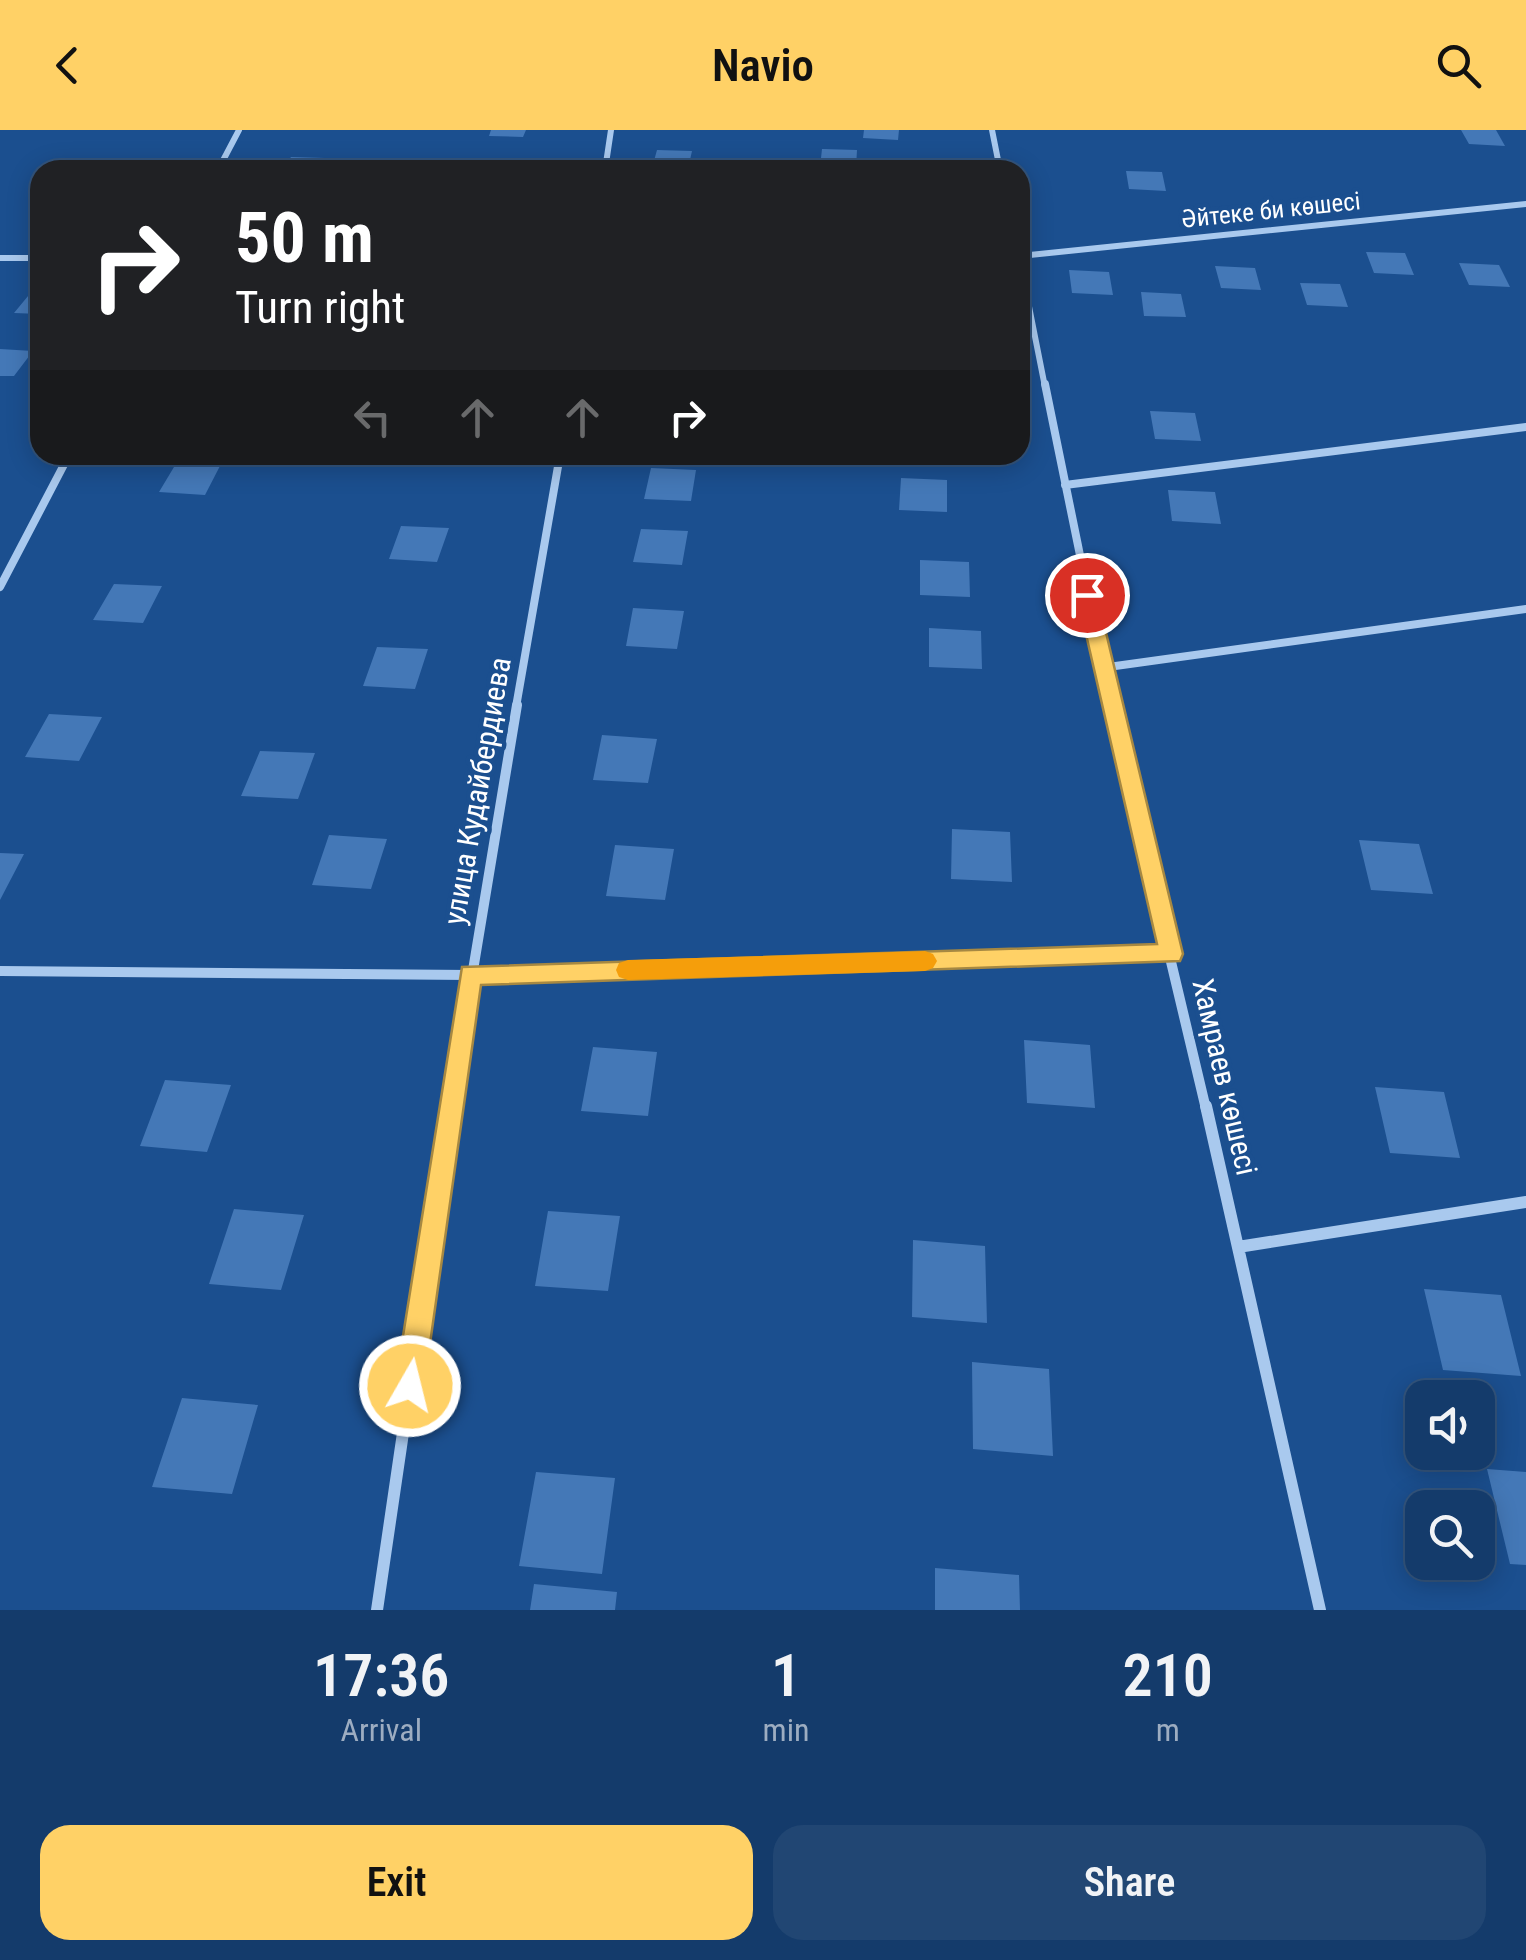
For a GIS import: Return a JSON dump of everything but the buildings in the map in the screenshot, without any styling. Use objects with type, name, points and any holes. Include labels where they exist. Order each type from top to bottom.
[{"type":"street","points":[[223,160],[239,130]]},
{"type":"street","points":[[606,160],[611,130]]},
{"type":"street","points":[[992,130],[998,160]]},
{"type":"street","name":"Әйтеке би көшесі","points":[[1030,257],[1526,204]]},
{"type":"street","points":[[0,258],[30,258]]},
{"type":"street","name":"Хамраев көшесі","points":[[1030,308],[1102,668],[1320,1610]]},
{"type":"street","points":[[1065,485],[1526,427]]},
{"type":"street","points":[[0,587],[63,465]]},
{"type":"street","name":"улица Кудайбердиева","points":[[376,1610],[470,974],[558,465]]},
{"type":"street","points":[[1102,668],[1526,609]]},
{"type":"street","points":[[0,971],[470,974],[1171,954]]},
{"type":"street","points":[[1238,1247],[1526,1202]]},
{"type":"slow traffic","points":[[628,970],[925,961]]},
{"type":"route","points":[[410,1386],[470,974],[1171,954],[1087,595]]}]
